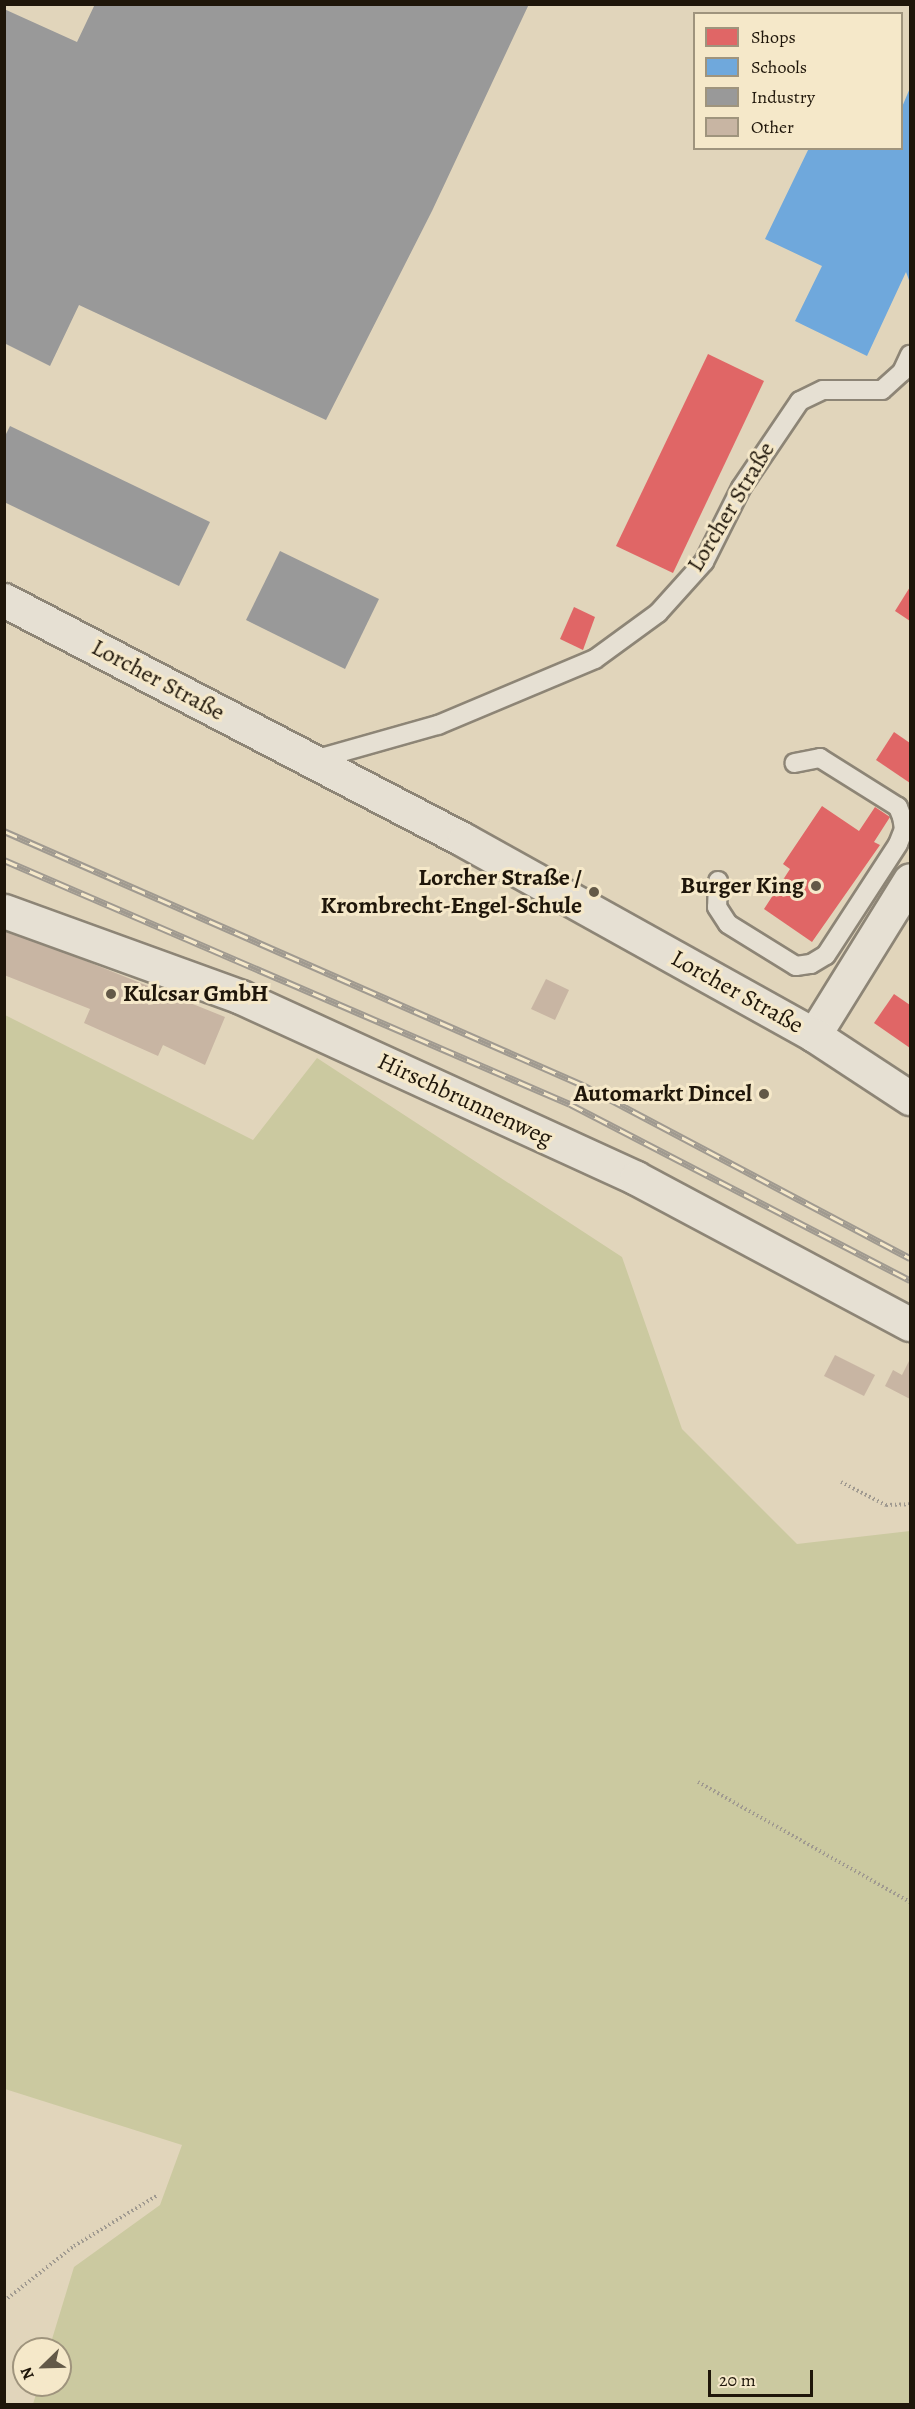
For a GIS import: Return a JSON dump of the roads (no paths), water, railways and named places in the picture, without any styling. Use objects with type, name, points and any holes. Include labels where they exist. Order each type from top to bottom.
[{"type":"street","name":"Lorcher Straße","points":[[4,600],[312,761],[814,1035],[910,1098]]},
{"type":"street","name":"Lorcher Straße","points":[[814,1035],[910,880]]},
{"type":"street","name":"Hirschbrunnenweg","points":[[4,911],[241,997],[636,1178],[910,1324]]},
{"type":"lane","name":"Lorcher Straße","points":[[312,761],[438,725],[595,659],[657,613],[704,562],[741,488],[800,401],[823,390],[882,390],[902,372],[910,355]]},
{"type":"lane","points":[[718,881],[717,907],[728,924],[796,966],[811,964],[826,955],[898,844],[903,823],[898,807],[820,758],[794,763]]},
{"type":"railway","points":[[4,831],[583,1085],[910,1258]]},
{"type":"railway","points":[[4,860],[570,1104],[910,1280]]},
{"type":"place","name":"Burger King","points":[[816,886]]},
{"type":"place","name":"Lorcher Straße / Krombrecht-Engel-Schule","points":[[594,892]]},
{"type":"place","name":"Kulcsar GmbH","points":[[111,994]]},
{"type":"place","name":"Automarkt Dincel","points":[[764,1094]]}]
